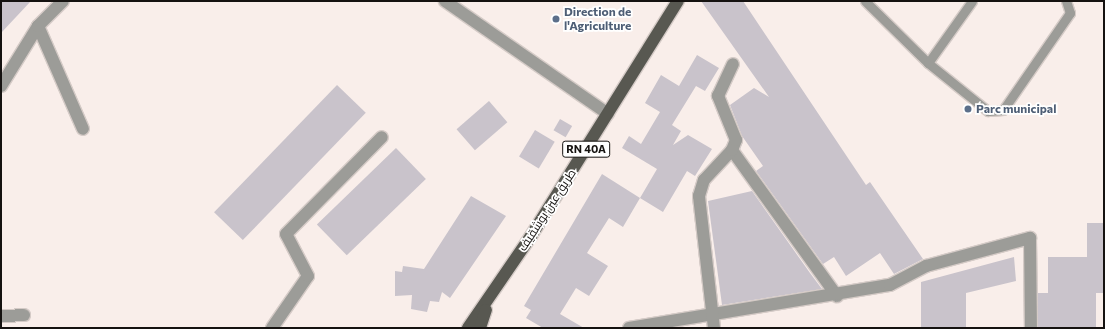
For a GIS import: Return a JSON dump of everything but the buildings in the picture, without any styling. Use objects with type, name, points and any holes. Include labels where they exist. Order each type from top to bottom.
[{"type":"main road","name":"طريق عين بوشقيف","points":[[491,296],[608,114],[678,1]]},
{"type":"main road","name":"RN 40A","points":[[468,328],[491,296]]},
{"type":"main road","name":"RN 40A","points":[[480,328],[491,296]]},
{"type":"street","points":[[1,86],[38,26],[63,1]]},
{"type":"street","points":[[445,1],[608,114]]},
{"type":"street","points":[[38,26],[83,129]]},
{"type":"street","points":[[714,328],[699,196],[704,180],[732,150],[736,140],[718,96],[733,64]]},
{"type":"street","points":[[272,328],[308,276],[286,234],[382,137]]},
{"type":"street","points":[[732,150],[836,296]]},
{"type":"street","points":[[629,328],[836,296],[890,285],[926,266],[1030,238],[1031,328]]},
{"type":"street","points":[[1,316],[24,315]]},
{"type":"lane","points":[[865,1],[928,63],[988,111],[1003,110],[1070,13],[1066,1]]},
{"type":"lane","points":[[928,63],[972,1]]},
{"type":"place","name":"Direction de l'Agriculture","points":[[556,19]]},
{"type":"place","name":"Parc municipal","points":[[968,109]]}]
